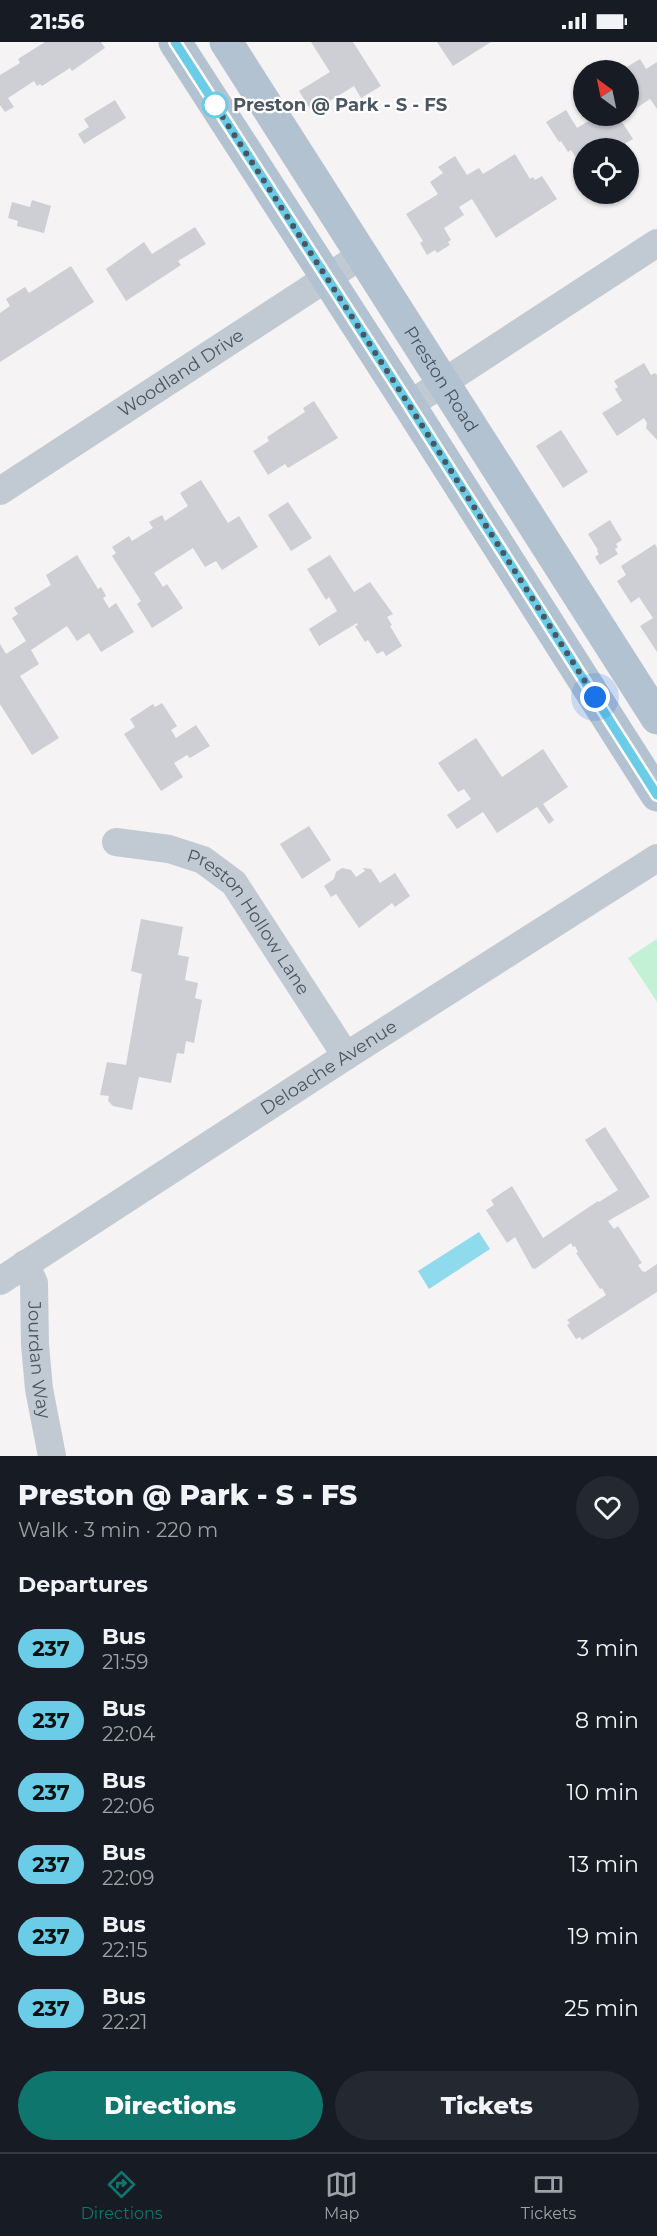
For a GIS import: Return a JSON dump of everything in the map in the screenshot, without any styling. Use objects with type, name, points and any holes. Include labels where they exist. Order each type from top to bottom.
[{"type":"main road","points":[[175,42],[657,795]]},
{"type":"main road","name":"Preston Road","points":[[226,42],[657,718]]},
{"type":"street","points":[[409,405],[657,243]]},
{"type":"street","name":"Woodland Drive","points":[[0,491],[362,255]]},
{"type":"street","name":"Preston Hollow Lane","points":[[116,842],[169,849],[203,860],[234,883],[346,1056]]},
{"type":"street","name":"Deloache Avenue","points":[[0,1281],[346,1056],[657,858]]},
{"type":"street","name":"Jourdan Way","points":[[25,1264],[34,1283],[35,1345],[39,1389],[52,1456]]},
{"type":"green space","points":[[657,939],[657,1002],[628,958]]},
{"type":"water","points":[[479,1232],[490,1249],[429,1289],[418,1271]]},
{"type":"building","points":[[45,42],[101,42],[105,48],[72,71],[70,68],[42,86],[40,84],[37,86],[34,81],[8,98],[14,107],[5,112],[0,105],[0,75],[20,63],[18,59]]},
{"type":"building","points":[[311,42],[353,42],[381,86],[361,98],[354,86],[312,112],[299,91],[330,72]]},
{"type":"building","points":[[437,42],[491,42],[453,66]]},
{"type":"building","points":[[640,59],[646,69],[657,62],[657,109],[650,99],[639,106]]},
{"type":"building","points":[[115,100],[126,118],[84,144],[78,134],[89,127],[84,119]]},
{"type":"building","points":[[566,110],[573,121],[573,126],[577,128],[580,126],[625,126],[632,138],[573,138],[573,153],[571,150],[568,152],[561,141],[559,142],[546,122]]},
{"type":"building","points":[[515,154],[530,179],[533,177],[535,180],[542,176],[557,199],[496,238],[472,199],[459,207],[464,215],[444,228],[451,240],[448,242],[450,245],[437,253],[435,250],[427,255],[420,243],[423,241],[406,214],[438,194],[430,182],[443,173],[438,167],[455,156],[467,175],[479,168],[483,174]]},
{"type":"building","points":[[32,200],[51,206],[44,233],[17,226],[18,221],[8,218],[12,202],[30,207]]},
{"type":"building","points":[[195,227],[206,244],[178,261],[181,265],[126,301],[106,269],[144,242],[152,254]]},
{"type":"building","points":[[71,266],[94,302],[0,362],[0,313],[10,306],[6,299],[25,287],[29,293]]},
{"type":"building","points":[[644,363],[651,375],[655,373],[657,375],[657,440],[646,428],[647,423],[644,418],[617,436],[602,413],[622,401],[615,389],[618,387],[614,381]]},
{"type":"building","points":[[314,401],[338,438],[288,468],[285,464],[268,475],[253,451],[269,441],[267,437],[305,412],[303,408]]},
{"type":"building","points":[[561,430],[588,472],[563,488],[536,446]]},
{"type":"building","points":[[201,480],[228,523],[239,516],[258,547],[222,570],[216,561],[205,567],[193,548],[154,573],[163,587],[167,584],[183,608],[152,628],[137,604],[141,601],[112,556],[116,553],[112,547],[129,536],[132,541],[153,528],[149,522],[162,515],[165,521],[188,506],[180,493]]},
{"type":"building","points":[[288,502],[312,538],[291,551],[268,515]]},
{"type":"building","points":[[610,520],[622,540],[616,544],[618,547],[615,549],[618,554],[600,565],[595,557],[599,554],[598,550],[588,534]]},
{"type":"building","points":[[655,544],[657,548],[657,652],[640,626],[653,618],[639,597],[631,603],[617,581],[626,575],[621,566]]},
{"type":"building","points":[[77,555],[98,589],[101,587],[106,596],[103,598],[109,608],[116,603],[134,632],[101,652],[89,633],[77,641],[67,626],[31,650],[39,664],[20,676],[59,738],[32,755],[0,704],[0,644],[6,654],[26,641],[12,618],[18,614],[14,608],[51,585],[46,575]]},
{"type":"building","points":[[330,555],[354,592],[370,582],[393,614],[387,617],[402,646],[386,656],[383,651],[377,654],[368,640],[365,642],[355,626],[358,625],[357,623],[319,646],[309,629],[337,611],[329,597],[326,600],[307,569]]},
{"type":"building","points":[[162,703],[177,726],[171,730],[176,738],[196,725],[210,746],[190,758],[187,755],[174,763],[183,777],[161,791],[124,734],[135,727],[130,719],[153,704],[155,707]]},
{"type":"building","points":[[476,738],[502,777],[543,749],[568,787],[543,804],[554,820],[549,824],[537,807],[497,833],[483,812],[457,829],[447,815],[471,799],[464,789],[458,792],[438,763]]},
{"type":"building","points":[[309,826],[331,860],[302,879],[280,844]]},
{"type":"building","points":[[342,868],[351,870],[356,877],[365,871],[363,868],[371,869],[380,883],[395,873],[410,896],[395,907],[392,903],[359,928],[336,894],[331,897],[324,886],[334,879],[336,872]]},
{"type":"building","points":[[141,919],[183,927],[178,955],[189,957],[185,980],[198,983],[195,998],[202,1000],[194,1043],[186,1041],[184,1054],[177,1053],[171,1083],[139,1077],[132,1110],[113,1106],[108,1101],[109,1096],[100,1095],[107,1062],[126,1065],[142,974],[131,971]]},
{"type":"building","points":[[605,1127],[650,1197],[608,1221],[614,1229],[618,1226],[642,1263],[638,1265],[642,1271],[645,1272],[657,1264],[657,1292],[582,1340],[580,1337],[576,1339],[567,1325],[570,1323],[567,1320],[606,1295],[576,1253],[578,1252],[575,1246],[573,1247],[571,1243],[535,1269],[532,1268],[515,1237],[507,1243],[486,1210],[494,1205],[491,1200],[512,1186],[543,1238],[618,1190],[585,1140]]},
{"type":"bus line","name":"237","points":[[175,42],[657,795]]},
{"type":"place","name":"Preston @ Park - S - FS","points":[[215,105]]},
{"type":"route","points":[[215,105],[213,102],[595,697]]}]
